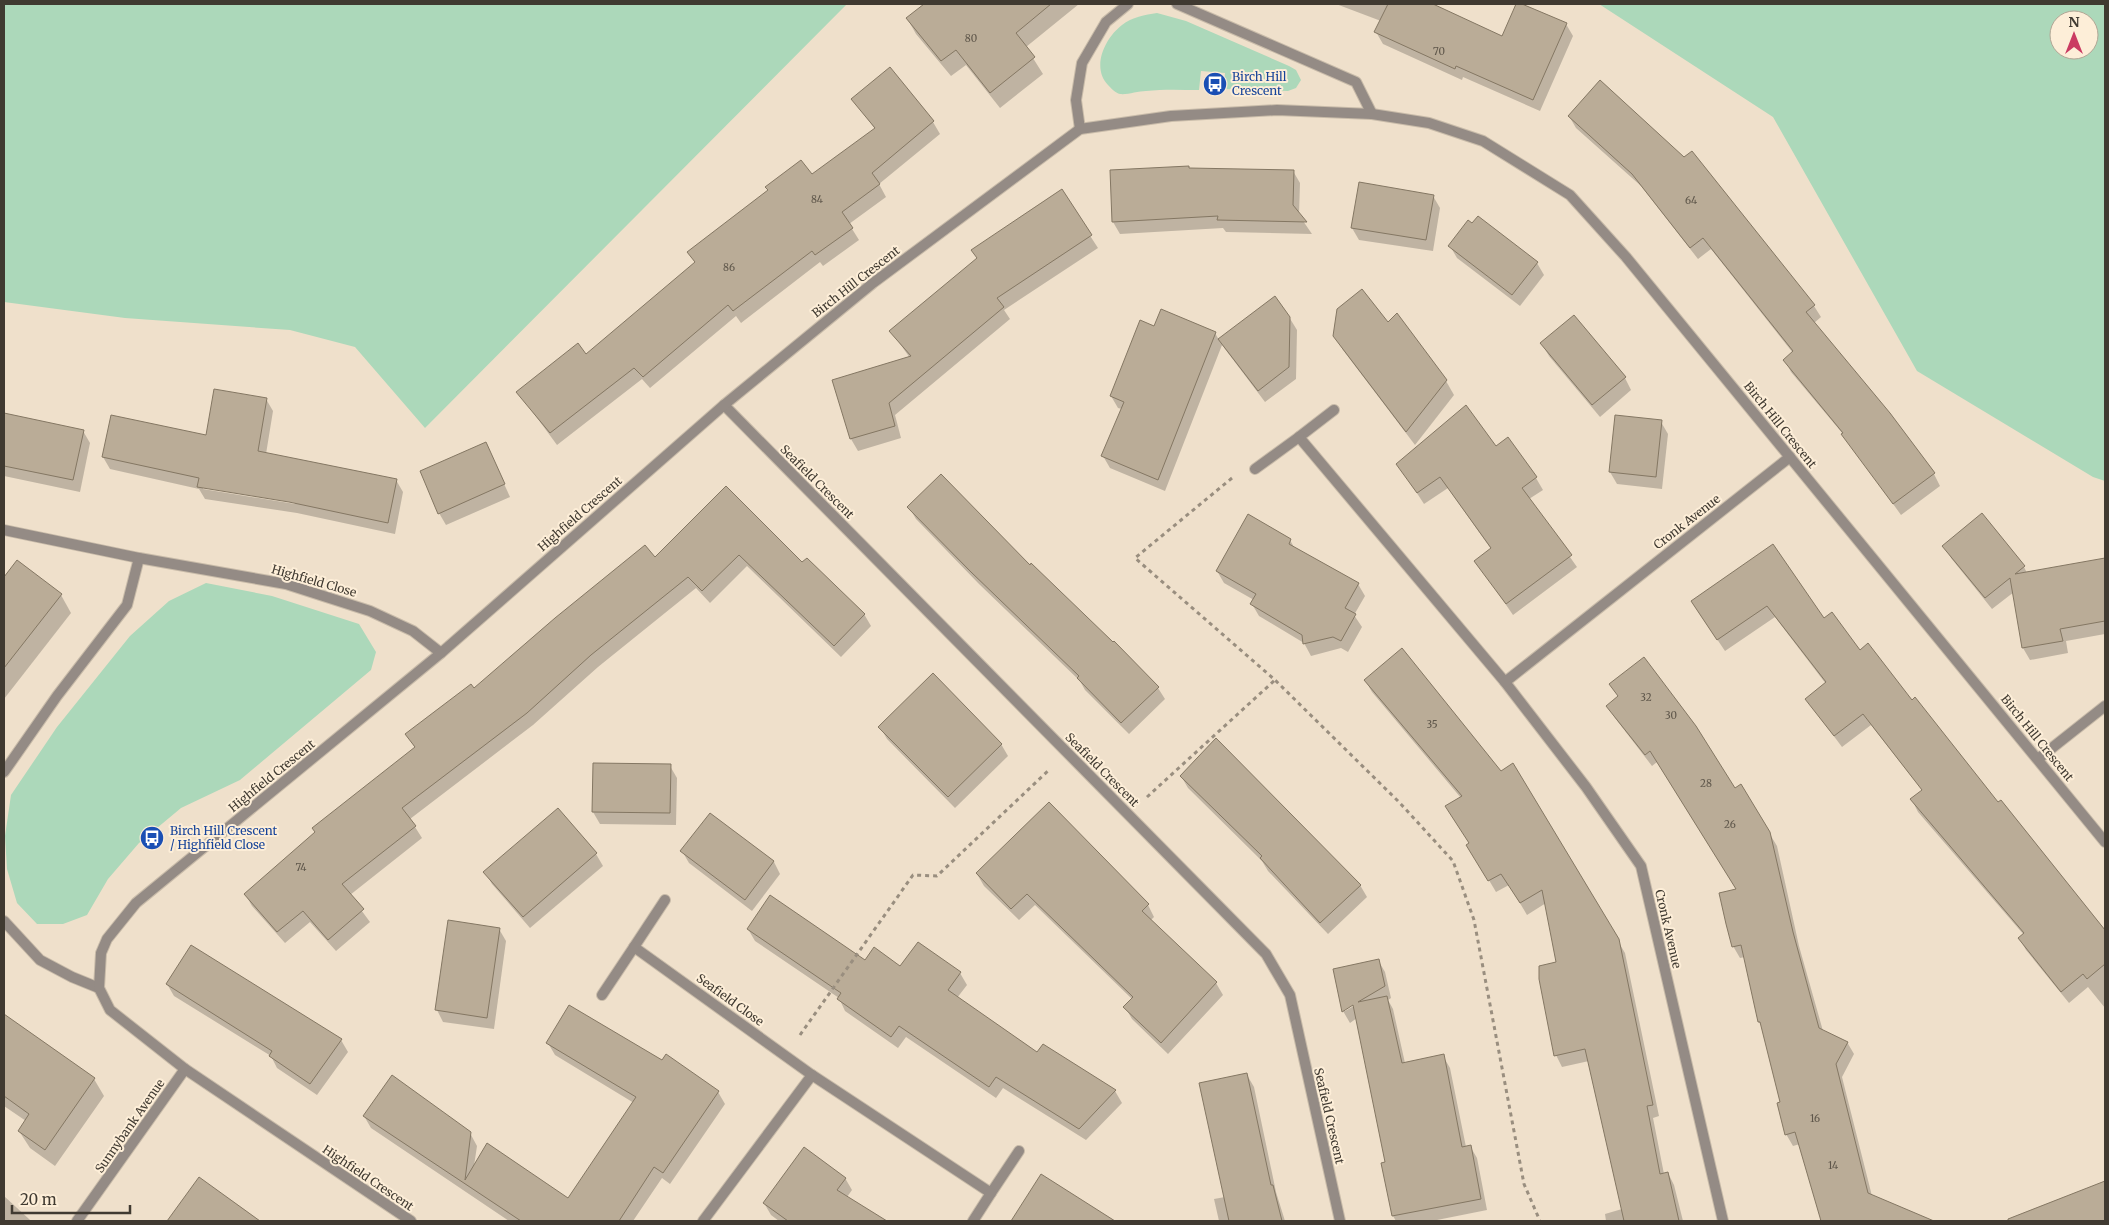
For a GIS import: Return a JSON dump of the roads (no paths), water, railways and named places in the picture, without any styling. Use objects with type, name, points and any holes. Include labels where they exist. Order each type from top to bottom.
[{"type":"street","points":[[1080,129],[1076,100],[1082,63],[1106,22],[1128,4]]},
{"type":"street","points":[[1177,4],[1356,82],[1372,114]]},
{"type":"street","name":"Birch Hill Crescent","points":[[724,405],[873,283],[1080,129],[1171,116],[1277,110],[1372,114],[1429,123],[1483,141],[1570,195],[1626,257],[2105,842]]},
{"type":"street","name":"Highfield Crescent","points":[[410,1221],[185,1069],[110,1010],[100,988],[98,970],[104,946],[122,918],[136,904],[441,654],[724,405]]},
{"type":"street","name":"Seafield Crescent","points":[[724,405],[1266,954],[1290,995],[1340,1221]]},
{"type":"street","points":[[1255,469],[1334,410]]},
{"type":"street","name":"Cronk Avenue","points":[[1299,437],[1505,682],[1586,787],[1641,866],[1723,1221]]},
{"type":"street","name":"Cronk Avenue","points":[[1505,682],[1790,457]]},
{"type":"street","name":"Highfield Close","points":[[4,530],[139,558],[286,584],[370,611],[413,631],[441,654]]},
{"type":"street","points":[[4,772],[57,696],[127,604],[139,558]]},
{"type":"street","points":[[2038,759],[2105,706]]},
{"type":"street","points":[[602,995],[665,900]]},
{"type":"street","points":[[4,921],[40,960],[72,977],[100,988]]},
{"type":"street","name":"Seafield Close","points":[[634,947],[785,1056],[991,1193]]},
{"type":"street","name":"Sunnybank Avenue","points":[[77,1221],[185,1069]]},
{"type":"street","points":[[703,1221],[812,1074]]},
{"type":"street","points":[[973,1221],[1019,1151]]},
{"type":"place","name":"Birch Hill Crescent","points":[[1215,84]]},
{"type":"place","name":"Birch Hill Crescent / Highfield Close","points":[[152,838]]}]
